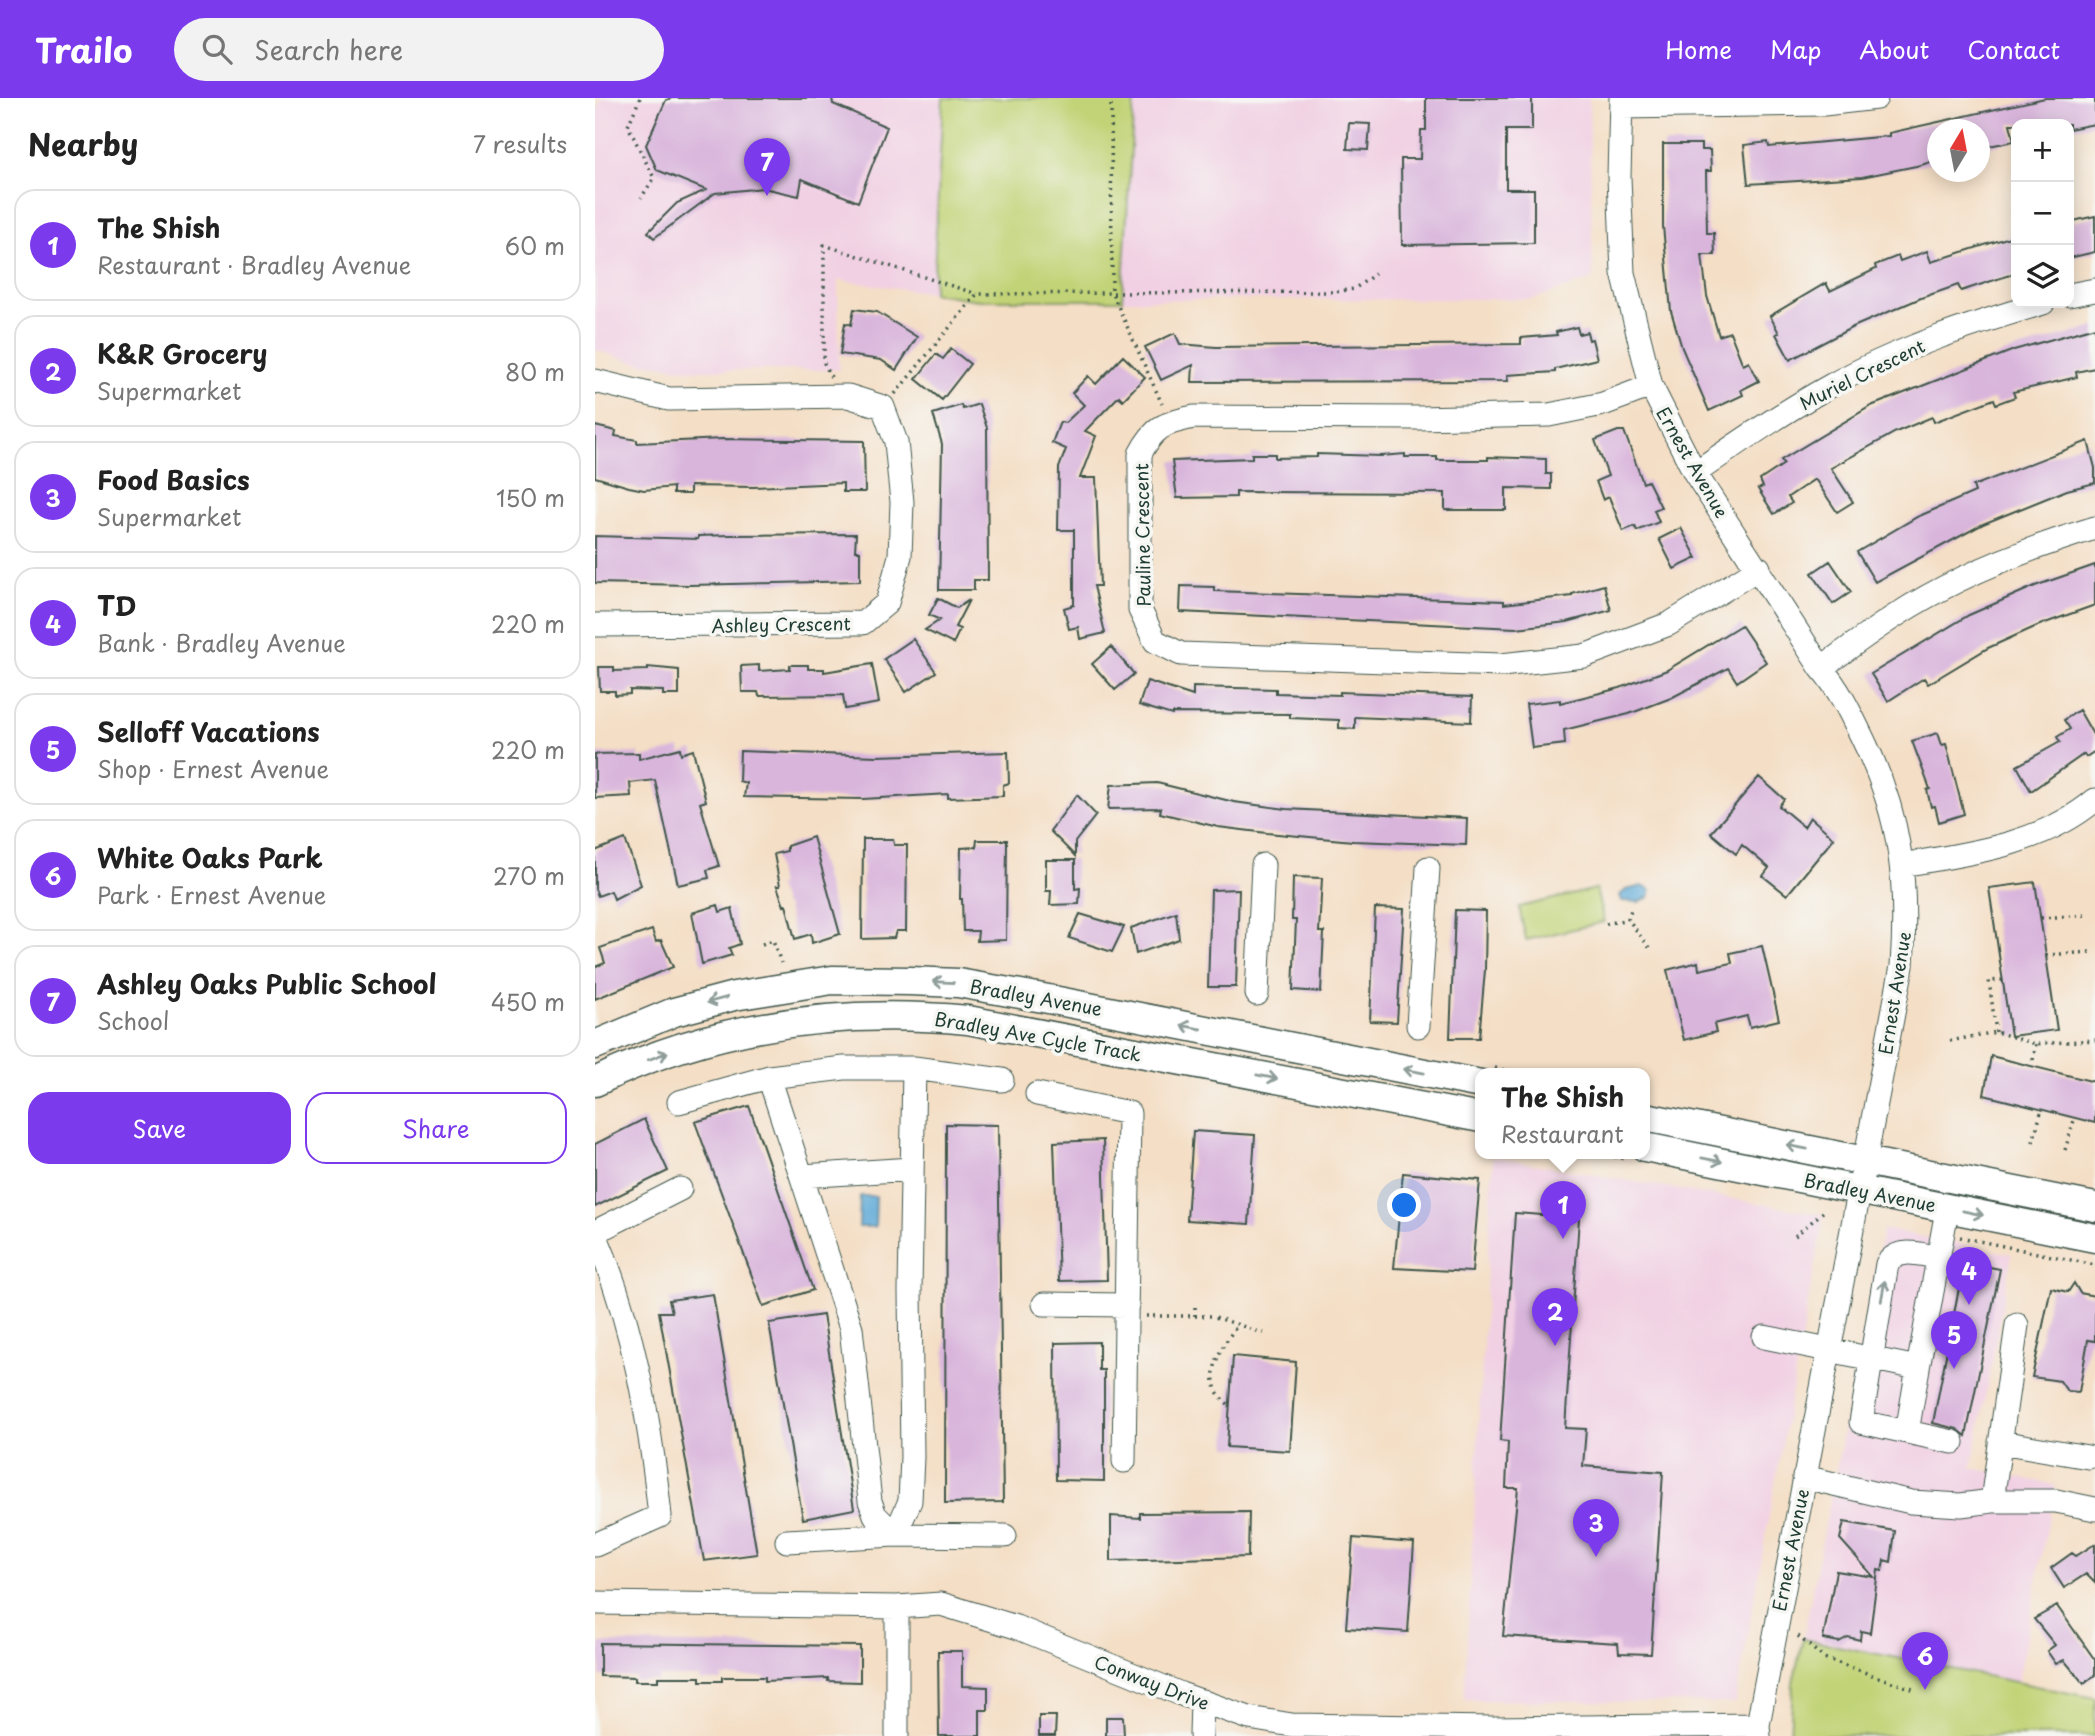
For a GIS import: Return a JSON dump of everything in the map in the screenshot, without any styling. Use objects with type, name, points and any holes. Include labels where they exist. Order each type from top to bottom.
[{"type":"main road","name":"Bradley Avenue","points":[[595,1045],[674,1012],[734,996],[832,980],[958,983],[1475,1083]]},
{"type":"main road","name":"Bradley Avenue","points":[[595,1082],[671,1052],[759,1027],[854,1015],[908,1014],[968,1020],[1475,1117]]},
{"type":"main road","name":"Bradley Avenue","points":[[1650,1118],[2095,1207]]},
{"type":"main road","name":"Bradley Avenue","points":[[1650,1148],[2095,1238]]},
{"type":"street","points":[[1621,102],[1825,104],[1876,98]]},
{"type":"street","name":"Ernest Avenue","points":[[1621,102],[1619,177],[1623,273],[1651,386],[1695,472],[1821,668],[1838,689],[1883,780],[1897,828],[1906,908],[1902,966],[1758,1730]]},
{"type":"street","points":[[2074,294],[2095,290]]},
{"type":"street","name":"Muriel Crescent","points":[[1695,472],[1770,421],[1831,385],[1963,327],[2026,308]]},
{"type":"street","name":"Ashley Crescent","points":[[595,381],[669,399],[848,396],[883,407],[896,442],[902,502],[900,556],[887,603],[863,623],[595,625]]},
{"type":"street","name":"Pauline Crescent","points":[[1651,386],[1603,404],[1549,415],[1418,418],[1194,417],[1169,422],[1150,435],[1140,454],[1140,610],[1155,641],[1181,654],[1501,665],[1584,656],[1669,624],[1759,568]]},
{"type":"street","points":[[1821,668],[1897,615],[1968,576],[2044,544],[2095,528]]},
{"type":"street","points":[[1901,865],[1978,853],[2049,829],[2095,800]]},
{"type":"street","points":[[1257,994],[1263,865]]},
{"type":"street","points":[[1418,1026],[1428,868]]},
{"type":"street","points":[[679,1102],[769,1077],[844,1068],[914,1068],[1002,1080]]},
{"type":"street","points":[[895,1535],[910,1501],[914,1068]]},
{"type":"street","points":[[769,1077],[851,1328],[870,1501],[875,1515],[895,1535]]},
{"type":"street","points":[[1037,1094],[1129,1113],[1124,1461]]},
{"type":"street","points":[[802,1176],[912,1170]]},
{"type":"street","points":[[595,1545],[660,1516],[647,1416],[612,1273],[595,1233],[680,1189]]},
{"type":"street","points":[[1907,1432],[1944,1228]]},
{"type":"street","points":[[1940,1258],[1903,1253],[1891,1259],[1861,1422],[1953,1442]]},
{"type":"street","points":[[1044,1304],[1127,1311]]},
{"type":"street","points":[[1992,1501],[2017,1325]]},
{"type":"street","points":[[1764,1337],[1918,1368]]},
{"type":"street","points":[[2000,1442],[2088,1457]]},
{"type":"street","points":[[1804,1477],[1911,1502],[1961,1505],[1992,1501],[2056,1501],[2095,1509]]},
{"type":"street","points":[[787,1541],[895,1535],[1005,1536]]},
{"type":"street","name":"Conway Drive","points":[[595,1602],[897,1608],[941,1604],[1016,1627],[1202,1701],[1249,1717],[1292,1725],[1447,1732],[1758,1730]]},
{"type":"street","points":[[897,1608],[897,1736]]},
{"type":"street","points":[[1201,1736],[1202,1701]]},
{"type":"path","points":[[640,98],[628,126],[654,178],[641,198]]},
{"type":"path","points":[[1111,98],[1112,293],[1162,404]]},
{"type":"path","points":[[831,377],[824,363],[824,245],[977,294],[1335,292],[1354,289],[1375,274]]},
{"type":"path","points":[[894,394],[977,294]]},
{"type":"path","points":[[1628,919],[1631,910]]},
{"type":"path","points":[[2041,918],[2086,915]]},
{"type":"path","points":[[1606,924],[1628,919]]},
{"type":"path","points":[[1628,919],[1650,948]]},
{"type":"path","points":[[762,944],[773,940],[781,963]]},
{"type":"path","points":[[2046,955],[2091,951]]},
{"type":"path","points":[[1996,1032],[1989,981],[2003,980]]},
{"type":"path","points":[[1950,1041],[1996,1032],[2036,1044],[2095,1040]]},
{"type":"path","points":[[2033,1060],[2036,1044]]},
{"type":"path","points":[[2033,1142],[2042,1109]]},
{"type":"path","points":[[2065,1150],[2075,1117]]},
{"type":"path","points":[[1795,1236],[1823,1212]]},
{"type":"path","points":[[1944,1228],[2095,1265]]},
{"type":"path","points":[[1195,1306],[1195,1316]]},
{"type":"path","points":[[1127,1311],[1212,1316],[1263,1333]]},
{"type":"path","points":[[1228,1404],[1216,1392],[1214,1377],[1222,1344],[1238,1325]]},
{"type":"path","points":[[1798,1636],[1824,1658],[1915,1690]]},
{"type":"shaded area","points":[[603,98],[943,98],[933,293],[838,280],[839,370],[696,370],[635,362],[595,350],[595,112]]},
{"type":"shaded area","points":[[1134,98],[1589,98],[1593,279],[1533,299],[1122,300]]},
{"type":"shaded area","points":[[1493,1159],[1824,1215],[1735,1703],[1464,1700]]},
{"type":"shaded area","points":[[1883,1229],[2012,1254],[1972,1468],[2055,1485],[2018,1682],[1803,1639]]},
{"type":"green space","points":[[943,98],[1134,98],[1122,300],[978,300],[933,293]]},
{"type":"green space","points":[[1596,889],[1604,922],[1526,940],[1519,907]]},
{"type":"green space","points":[[1803,1639],[2095,1698],[2095,1736],[1790,1736],[1793,1683]]},
{"type":"water","points":[[1642,886],[1651,890],[1649,897],[1639,902],[1622,901],[1620,895],[1626,890]]},
{"type":"water","points":[[860,1196],[876,1196],[875,1227],[859,1227]]},
{"type":"building","points":[[832,98],[833,104],[887,127],[858,202],[802,179],[799,196],[763,188],[715,193],[654,238],[648,232],[677,203],[706,190],[657,170],[646,145],[666,100]]},
{"type":"building","points":[[1426,98],[1532,98],[1532,130],[1506,130],[1506,189],[1534,189],[1534,243],[1402,245],[1401,159],[1420,159],[1421,130],[1426,130]]},
{"type":"building","points":[[2045,98],[2095,98],[2095,124],[2074,128],[2074,119],[2011,119],[2011,142],[1990,146],[1990,119],[1951,119]]},
{"type":"building","points":[[1349,123],[1370,124],[1368,150],[1347,149]]},
{"type":"building","points":[[1927,124],[1927,163],[1862,177],[1748,184],[1744,145],[1768,142],[1769,147],[1889,136],[1889,133]]},
{"type":"building","points":[[1663,144],[1701,144],[1701,150],[1710,150],[1711,171],[1706,171],[1707,233],[1714,233],[1715,255],[1702,255],[1707,296],[1719,336],[1730,332],[1743,365],[1749,362],[1759,381],[1741,390],[1743,395],[1709,411],[1682,348],[1671,311],[1663,226]]},
{"type":"building","points":[[2095,216],[2095,252],[2074,257],[2074,221]]},
{"type":"building","points":[[2011,237],[2011,275],[1961,291],[1958,285],[1921,298],[1853,327],[1790,360],[1770,316],[1826,283],[1830,291],[1876,269],[1875,265],[1898,256],[1900,261],[1927,251],[1931,262]]},
{"type":"building","points":[[854,309],[877,312],[917,337],[896,370],[881,360],[840,354],[845,323],[851,325]]},
{"type":"building","points":[[1577,327],[1579,334],[1587,332],[1589,340],[1592,339],[1597,359],[1555,369],[1555,372],[1507,375],[1508,381],[1192,382],[1193,365],[1161,380],[1145,347],[1175,333],[1180,344],[1216,347],[1521,344],[1521,338],[1557,335],[1556,332]]},
{"type":"building","points":[[2095,327],[2095,368],[2076,372],[2077,377],[2013,392],[2015,397],[1996,404],[1994,399],[1934,422],[1932,417],[1896,432],[1831,468],[1853,502],[1837,512],[1815,479],[1788,497],[1792,503],[1774,514],[1758,489],[1763,487],[1760,480],[1784,464],[1781,460],[1871,406],[2014,350]]},
{"type":"building","points":[[951,349],[970,364],[942,400],[916,379],[936,354],[943,359]]},
{"type":"building","points":[[1123,356],[1145,377],[1123,400],[1119,396],[1085,431],[1096,436],[1080,478],[1096,478],[1100,586],[1094,586],[1105,633],[1080,639],[1078,627],[1069,629],[1064,608],[1074,605],[1074,530],[1058,530],[1059,468],[1066,449],[1052,443],[1060,422],[1065,423],[1084,405],[1072,393],[1088,376],[1096,384]]},
{"type":"building","points":[[979,404],[987,428],[988,580],[974,580],[974,590],[939,590],[942,444],[933,414],[961,405],[963,409]]},
{"type":"building","points":[[595,426],[616,431],[615,436],[637,440],[637,443],[723,439],[864,441],[865,492],[843,492],[843,483],[753,487],[690,486],[690,494],[673,494],[673,487],[644,490],[629,487],[595,477]]},
{"type":"building","points":[[1624,431],[1643,483],[1648,481],[1661,507],[1654,510],[1659,522],[1637,531],[1635,526],[1623,531],[1609,497],[1603,500],[1596,481],[1608,476],[1595,440]]},
{"type":"building","points":[[2088,441],[2095,468],[2095,483],[2067,490],[1983,524],[1875,582],[1857,552],[1917,517],[1975,492],[1973,486]]},
{"type":"building","points":[[1252,454],[1275,454],[1275,458],[1317,457],[1317,454],[1405,454],[1405,457],[1437,457],[1437,460],[1488,460],[1488,457],[1546,459],[1546,474],[1551,474],[1551,489],[1506,488],[1506,510],[1445,510],[1445,493],[1236,492],[1236,497],[1177,498],[1172,461],[1252,458]]},
{"type":"building","points":[[1681,528],[1697,558],[1674,569],[1659,539]]},
{"type":"building","points":[[856,534],[855,551],[860,551],[860,581],[690,585],[595,583],[595,536],[698,539],[698,536]]},
{"type":"building","points":[[1830,561],[1851,592],[1833,604],[1812,573]]},
{"type":"building","points":[[2095,565],[2095,605],[2037,626],[1988,648],[1928,684],[1924,678],[1888,701],[1871,674],[1969,615],[2035,586]]},
{"type":"building","points":[[1604,585],[1611,610],[1567,622],[1516,628],[1180,612],[1181,586],[1214,587],[1214,591],[1504,601],[1504,604],[1572,596]]},
{"type":"building","points":[[938,598],[957,608],[969,600],[955,627],[960,629],[953,644],[925,630],[940,620],[929,615]]},
{"type":"building","points":[[1741,625],[1766,662],[1737,682],[1728,668],[1671,698],[1629,714],[1564,730],[1565,744],[1532,748],[1526,704],[1560,700],[1560,703],[1620,688],[1667,670]]},
{"type":"building","points":[[913,639],[936,672],[906,692],[884,659]]},
{"type":"building","points":[[1111,647],[1134,674],[1115,690],[1092,664]]},
{"type":"building","points":[[872,664],[879,703],[845,709],[843,695],[759,696],[758,692],[742,692],[741,666],[759,665],[759,671],[790,669],[790,665],[808,665],[808,669],[824,669],[824,672]]},
{"type":"building","points":[[599,667],[614,667],[614,671],[648,670],[648,667],[679,670],[679,695],[663,695],[663,691],[630,690],[630,694],[615,695],[615,691],[600,691]]},
{"type":"building","points":[[1147,681],[1193,696],[1193,687],[1276,689],[1276,693],[1340,695],[1340,692],[1472,697],[1471,722],[1355,717],[1355,729],[1339,728],[1339,720],[1290,718],[1290,714],[1172,715],[1139,705]]},
{"type":"building","points":[[2079,710],[2095,738],[2095,751],[2086,757],[2084,754],[2031,791],[2017,766],[2060,742],[2057,737],[2070,729],[2064,720]]},
{"type":"building","points":[[1938,733],[1942,745],[1946,744],[1964,814],[1939,822],[1935,806],[1931,807],[1927,790],[1930,789],[1912,741]]},
{"type":"building","points":[[680,748],[681,754],[693,750],[706,801],[700,803],[719,866],[707,870],[709,878],[678,885],[655,780],[630,783],[631,796],[595,798],[595,754],[639,753],[639,759]]},
{"type":"building","points":[[740,751],[877,756],[1008,752],[1009,783],[1003,785],[1003,796],[948,798],[948,794],[863,799],[744,797],[746,783],[739,781]]},
{"type":"building","points":[[1759,777],[1784,799],[1779,806],[1804,827],[1810,817],[1834,838],[1787,895],[1763,876],[1769,868],[1742,845],[1736,854],[1711,833]]},
{"type":"building","points":[[1157,783],[1234,802],[1286,809],[1467,818],[1466,845],[1353,841],[1267,833],[1218,827],[1160,813],[1161,808],[1108,809],[1111,785]]},
{"type":"building","points":[[1077,795],[1096,815],[1075,842],[1075,856],[1050,831]]},
{"type":"building","points":[[813,837],[840,934],[812,943],[811,934],[795,939],[786,905],[784,906],[777,886],[780,886],[774,854],[787,851],[787,846]]},
{"type":"building","points":[[625,839],[641,885],[614,899],[611,891],[598,896],[595,889],[595,851]]},
{"type":"building","points":[[863,839],[893,839],[894,845],[907,845],[906,931],[896,931],[894,938],[862,939]]},
{"type":"building","points":[[977,840],[1007,840],[1006,940],[977,941],[978,931],[963,931],[960,899],[961,848],[976,847]]},
{"type":"building","points":[[1046,860],[1075,860],[1075,889],[1080,888],[1079,904],[1050,905],[1051,891],[1046,891]]},
{"type":"building","points":[[1293,877],[1322,878],[1319,932],[1324,932],[1321,992],[1293,990],[1296,920],[1292,920]]},
{"type":"building","points":[[2035,882],[2057,1030],[2011,1036],[1989,888]]},
{"type":"building","points":[[1239,889],[1236,987],[1208,987],[1211,890]]},
{"type":"building","points":[[718,905],[720,912],[732,908],[740,944],[729,948],[732,955],[702,964],[692,913]]},
{"type":"building","points":[[1375,908],[1404,909],[1397,1022],[1370,1021]]},
{"type":"building","points":[[1455,910],[1486,911],[1485,970],[1479,1038],[1450,1038]]},
{"type":"building","points":[[1176,912],[1179,939],[1136,954],[1131,928]]},
{"type":"building","points":[[1080,914],[1124,927],[1112,952],[1069,938]]},
{"type":"building","points":[[652,930],[656,942],[661,940],[673,967],[595,999],[595,967],[605,963],[600,948]]},
{"type":"building","points":[[1762,946],[1779,1020],[1750,1027],[1747,1016],[1714,1024],[1716,1032],[1684,1040],[1667,970],[1698,962],[1699,970],[1732,963],[1730,953]]},
{"type":"building","points":[[1991,1056],[2095,1082],[2095,1123],[1984,1095]]},
{"type":"building","points":[[749,1106],[813,1290],[763,1306],[695,1122]]},
{"type":"building","points":[[644,1119],[668,1171],[595,1207],[595,1144]]},
{"type":"building","points":[[946,1124],[998,1125],[1003,1502],[945,1503]]},
{"type":"building","points":[[1193,1131],[1255,1135],[1249,1224],[1187,1220]]},
{"type":"building","points":[[1103,1140],[1107,1280],[1059,1281],[1054,1142]]},
{"type":"building","points":[[1403,1173],[1480,1180],[1472,1272],[1394,1268]]},
{"type":"building","points":[[1515,1213],[1579,1218],[1565,1428],[1586,1429],[1583,1466],[1663,1472],[1651,1654],[1619,1653],[1618,1643],[1503,1636],[1518,1488],[1506,1488],[1508,1442],[1500,1441]]},
{"type":"building","points":[[1964,1262],[2000,1269],[1966,1436],[1957,1429],[1933,1423]]},
{"type":"building","points":[[2074,1283],[2080,1293],[2095,1296],[2095,1341],[2088,1340],[2079,1392],[2067,1391],[2060,1381],[2032,1377],[2051,1288],[2068,1292]]},
{"type":"building","points":[[713,1294],[757,1554],[704,1561],[659,1312],[672,1312],[669,1300]]},
{"type":"building","points":[[823,1315],[854,1509],[803,1519],[769,1323]]},
{"type":"building","points":[[1099,1342],[1099,1370],[1104,1370],[1104,1481],[1056,1480],[1055,1343]]},
{"type":"building","points":[[1233,1356],[1296,1362],[1290,1451],[1227,1447]]},
{"type":"building","points":[[1249,1512],[1248,1557],[1111,1561],[1111,1516],[1140,1518],[1140,1513]]},
{"type":"building","points":[[1844,1522],[1895,1531],[1891,1562],[1884,1560],[1882,1571],[1878,1570],[1870,1633],[1861,1631],[1860,1640],[1848,1637],[1839,1642],[1823,1639],[1836,1571],[1874,1577],[1840,1539]]},
{"type":"building","points":[[1353,1538],[1414,1543],[1408,1632],[1346,1628]]},
{"type":"building","points":[[2095,1544],[2095,1583],[2086,1574],[2064,1588],[2051,1568],[2072,1553],[2076,1556]]},
{"type":"building","points":[[2057,1606],[2095,1660],[2095,1675],[2084,1684],[2064,1660],[2056,1664],[2047,1651],[2055,1645],[2034,1619]]},
{"type":"building","points":[[600,1643],[860,1646],[860,1682],[828,1681],[828,1678],[765,1681],[765,1677],[722,1677],[722,1681],[700,1681],[700,1677],[658,1677],[658,1681],[635,1681],[635,1677],[600,1676]]},
{"type":"building","points":[[938,1651],[962,1651],[962,1686],[988,1687],[988,1710],[980,1710],[980,1736],[939,1736]]},
{"type":"building","points":[[1039,1716],[1056,1716],[1055,1736],[1039,1736]]},
{"type":"building","points":[[1106,1717],[1123,1717],[1124,1736],[1106,1736]]},
{"type":"place","name":"Ashley Oaks Public School","points":[[767,196]]},
{"type":"place","name":"The Shish","points":[[1563,1239]]},
{"type":"place","name":"TD","points":[[1969,1305]]},
{"type":"place","name":"K&R Grocery","points":[[1555,1346]]},
{"type":"place","name":"Selloff Vacations","points":[[1954,1369]]},
{"type":"place","name":"Food Basics","points":[[1596,1557]]},
{"type":"place","name":"White Oaks Park","points":[[1925,1690]]}]
